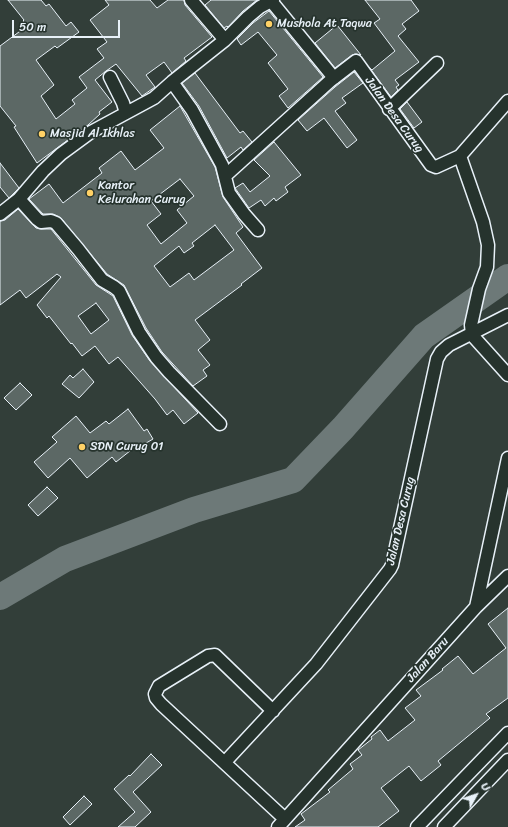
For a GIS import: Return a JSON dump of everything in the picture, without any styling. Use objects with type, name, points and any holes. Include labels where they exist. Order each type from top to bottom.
[{"type":"street","points":[[191,0],[225,40]]},
{"type":"street","points":[[0,214],[19,199],[43,171],[61,154],[92,132],[154,98],[225,40],[248,16],[272,0],[334,78]]},
{"type":"street","name":"Jalan Desa Curug","points":[[225,176],[334,78],[356,62],[431,165],[436,167],[460,156],[508,101]]},
{"type":"street","points":[[389,109],[437,63]]},
{"type":"street","points":[[110,77],[123,103],[126,114]]},
{"type":"street","points":[[172,82],[192,110],[222,165],[229,192],[244,214],[258,230]]},
{"type":"street","points":[[460,156],[483,222],[488,246],[487,268],[479,289],[471,330],[508,375]]},
{"type":"street","points":[[19,199],[41,222],[51,221],[56,224],[102,280],[119,291],[139,332],[156,357],[220,424]]},
{"type":"street","name":"Jalan Desa Curug","points":[[225,762],[316,664],[390,569],[437,359],[449,345],[471,330],[508,315]]},
{"type":"street","name":"Jalan Baru","points":[[281,823],[476,607],[504,501],[508,458]]},
{"type":"street","points":[[476,607],[508,576]]},
{"type":"street","points":[[273,711],[224,662],[215,655],[208,656],[160,686],[155,694],[156,698],[225,762],[281,823]]},
{"type":"street","points":[[417,827],[508,734]]},
{"type":"street","points":[[444,827],[508,760]]},
{"type":"street","points":[[480,762],[495,774]]},
{"type":"building","points":[[8,0],[41,0],[46,6],[49,4],[66,26],[71,22],[79,32],[57,48],[55,46],[36,60],[54,85],[41,96],[56,119],[75,104],[72,100],[87,88],[79,77],[104,58],[97,49],[107,42],[90,20],[109,5],[105,0],[150,0],[157,8],[168,0],[184,0],[185,5],[212,37],[184,58],[186,61],[172,73],[164,62],[146,75],[155,87],[142,96],[116,64],[106,71],[95,80],[112,102],[99,112],[100,114],[88,125],[37,163],[14,127],[16,126],[0,106],[0,46],[27,26]]},
{"type":"building","points":[[211,0],[257,0],[243,11],[228,27],[227,26],[224,28],[205,5]]},
{"type":"building","points":[[365,0],[411,0],[419,11],[402,24],[406,29],[398,36],[419,62],[395,80],[399,85],[396,87],[398,90],[391,97],[369,67],[372,70],[395,51],[374,23],[380,19]]},
{"type":"building","points":[[269,11],[323,77],[288,108],[279,96],[288,89],[268,63],[277,55],[258,32],[241,45],[237,39],[253,23]]},
{"type":"building","points":[[337,25],[361,55],[352,55],[335,68],[315,43]]},
{"type":"building","points":[[354,72],[363,83],[342,98],[346,103],[335,111],[357,140],[347,148],[324,118],[307,131],[298,120]]},
{"type":"building","points":[[195,73],[240,133],[243,131],[252,142],[243,150],[241,147],[227,158],[199,106],[182,83]]},
{"type":"building","points":[[407,102],[422,122],[414,128],[400,109]]},
{"type":"building","points":[[180,106],[215,167],[223,197],[243,227],[236,233],[262,268],[195,320],[210,340],[198,350],[210,365],[203,370],[207,376],[193,386],[162,352],[146,328],[124,285],[107,274],[61,218],[53,214],[43,214],[29,199],[49,184],[63,203],[102,173],[99,168],[121,151],[135,170],[164,148],[150,130]],"holes":[[[180,179],[194,196],[177,210],[187,223],[161,244],[147,225],[161,214],[151,201]],[[215,225],[234,250],[194,280],[189,273],[170,287],[154,266],[179,246],[184,253],[194,246],[192,243]]]},
{"type":"building","points":[[274,142],[301,175],[285,187],[288,192],[276,201],[274,198],[265,206],[261,200],[249,208],[235,188],[243,183],[250,192],[270,176],[254,160]]},
{"type":"building","points":[[0,163],[19,188],[9,198],[0,187]]},
{"type":"building","points":[[18,209],[36,228],[51,229],[96,285],[113,296],[132,335],[150,361],[198,413],[184,424],[173,410],[167,415],[118,357],[109,364],[95,346],[82,356],[49,316],[47,318],[37,305],[61,277],[57,274],[26,298],[20,290],[0,305],[0,221],[5,220]],"holes":[[[96,303],[109,320],[91,334],[78,316]]]},
{"type":"building","points":[[83,369],[94,382],[79,398],[62,384],[70,375],[73,378]]},
{"type":"building","points":[[20,383],[32,395],[16,410],[4,398]]},
{"type":"building","points":[[128,409],[144,431],[147,429],[153,439],[136,449],[135,447],[116,462],[112,457],[87,478],[70,458],[48,478],[34,462],[57,442],[52,437],[76,416],[90,433],[106,421],[109,424]]},
{"type":"building","points":[[47,487],[58,498],[38,516],[28,505]]},
{"type":"building","points":[[508,608],[508,698],[486,714],[490,718],[438,761],[441,765],[421,781],[409,766],[381,788],[399,811],[378,827],[295,827],[305,820],[301,814],[330,792],[328,790],[353,769],[350,764],[362,755],[358,750],[372,739],[371,737],[380,730],[388,741],[415,720],[405,708],[421,696],[416,690],[443,670],[442,669],[458,656],[473,674],[506,648],[488,624]]},
{"type":"building","points":[[151,754],[162,765],[133,792],[151,812],[135,827],[118,827],[135,812],[114,789],[129,775],[130,776]]},
{"type":"building","points":[[84,796],[92,804],[70,825],[63,817]]},
{"type":"waterway","points":[[0,597],[65,559],[194,510],[293,480],[343,428],[424,336],[508,277]]},
{"type":"place","name":"Mushola At Taqwa","points":[[269,24]]},
{"type":"place","name":"Masjid Al Ikhlas","points":[[42,134]]},
{"type":"place","name":"Kantor Kelurahan Curug","points":[[90,193]]},
{"type":"place","name":"SDN Curug 01","points":[[82,447]]}]
